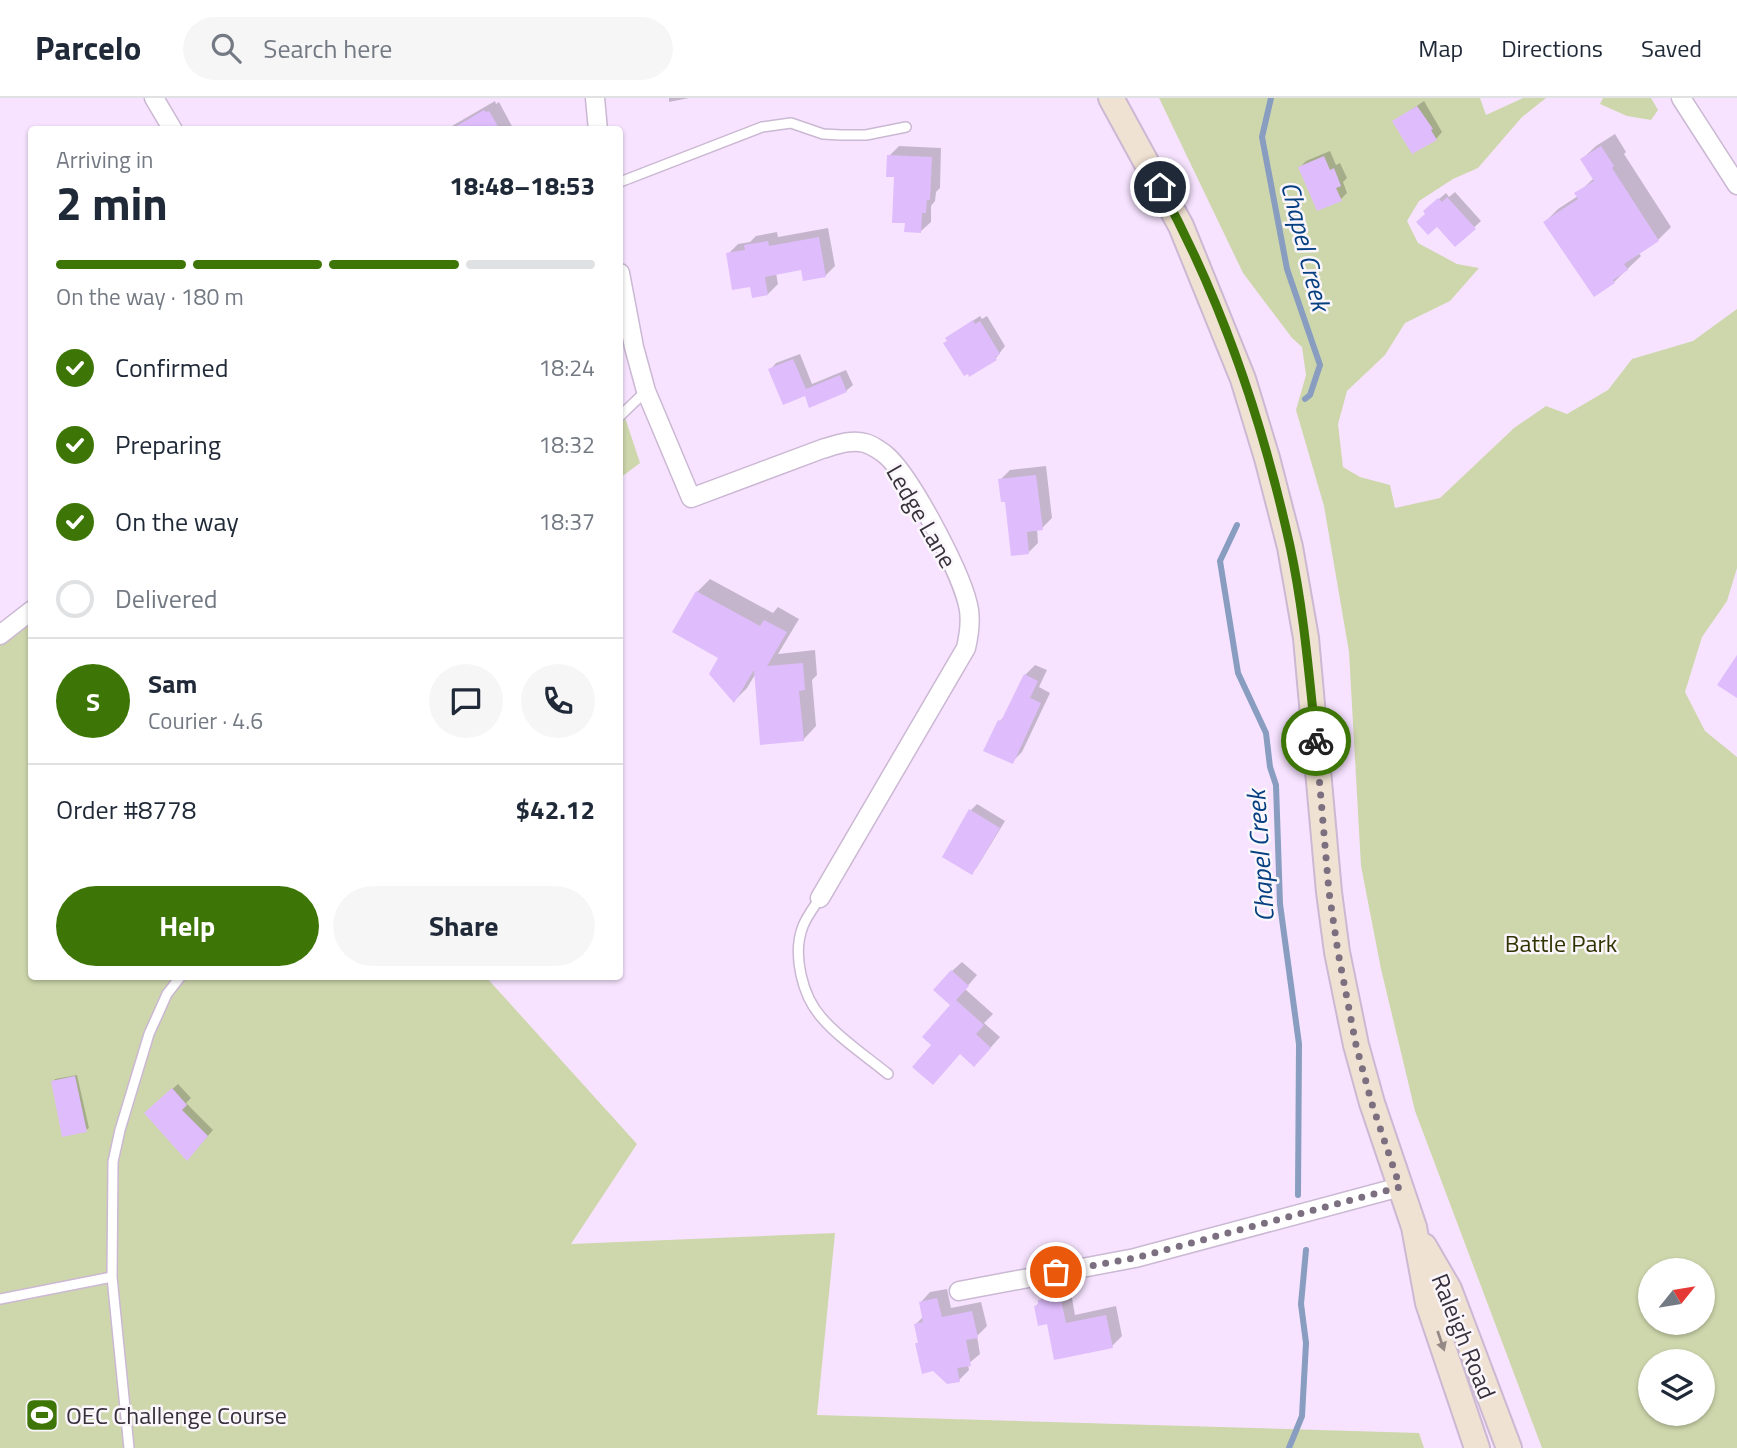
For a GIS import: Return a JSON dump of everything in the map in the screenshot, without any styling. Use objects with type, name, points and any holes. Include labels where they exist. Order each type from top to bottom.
[{"type":"main road","name":"Raleigh Road","points":[[1111,98],[1181,226],[1243,379],[1267,458],[1290,547],[1306,638],[1329,892],[1356,1045],[1372,1104],[1414,1227],[1428,1303],[1477,1448]]},
{"type":"main road","name":"Raleigh Road","points":[[1414,1227],[1449,1289],[1509,1448]]},
{"type":"street","points":[[154,98],[171,126]]},
{"type":"street","points":[[595,98],[598,126]]},
{"type":"street","points":[[1681,98],[1737,185]]},
{"type":"street","name":"Ledge Lane","points":[[623,289],[646,391],[691,498],[842,443],[865,443],[887,456],[906,480],[947,552],[969,607],[971,626],[966,648],[820,898]]},
{"type":"street","points":[[0,635],[28,613]]},
{"type":"street","points":[[959,1291],[1135,1258],[1400,1187]]},
{"type":"lane","points":[[623,182],[762,127],[791,123],[823,134],[841,135],[866,135],[906,127]]},
{"type":"lane","points":[[623,413],[646,391]]},
{"type":"lane","points":[[820,898],[802,928],[800,941],[800,966],[807,994],[822,1019],[888,1074]]},
{"type":"lane","points":[[129,1448],[112,1277],[113,1162],[149,1034],[167,994],[178,980]]},
{"type":"lane","points":[[0,1298],[112,1277]]},
{"type":"green space","name":"Battle Park","points":[[1159,98],[1480,98],[1486,115],[1523,98],[1546,98],[1522,117],[1478,168],[1453,179],[1419,201],[1407,221],[1418,243],[1457,264],[1479,268],[1450,301],[1405,323],[1385,355],[1347,391],[1338,424],[1343,467],[1360,477],[1390,485],[1395,508],[1440,498],[1514,428],[1546,406],[1567,414],[1608,390],[1632,359],[1693,341],[1737,309],[1737,568],[1727,601],[1702,637],[1685,692],[1705,731],[1737,757],[1737,1448],[1542,1448],[1415,1111],[1381,969],[1361,866],[1349,652],[1324,506],[1296,410],[1306,375],[1302,347],[1292,338],[1243,273]]},
{"type":"green space","points":[[1603,98],[1651,98],[1658,110],[1651,120],[1627,116],[1600,104]]},
{"type":"green space","points":[[623,411],[640,463],[623,476]]},
{"type":"green space","points":[[28,620],[28,980],[489,980],[637,1144],[571,1244],[835,1233],[817,1415],[1419,1433],[1424,1448],[0,1448],[0,642]]},
{"type":"building","points":[[1417,106],[1433,129],[1431,130],[1437,140],[1412,154],[1392,121]]},
{"type":"building","points":[[484,110],[489,111],[498,126],[457,126]]},
{"type":"building","points":[[1601,146],[1659,241],[1624,264],[1628,270],[1594,297],[1543,222],[1578,199],[1574,193],[1594,181],[1580,159]]},
{"type":"building","points":[[887,155],[932,157],[930,200],[927,200],[926,213],[922,213],[921,233],[904,232],[905,223],[892,223],[894,177],[886,177]]},
{"type":"building","points":[[1324,156],[1330,170],[1334,168],[1341,186],[1336,188],[1342,201],[1317,211],[1298,167]]},
{"type":"building","points":[[1447,197],[1476,229],[1455,247],[1437,227],[1428,235],[1416,222],[1425,214],[1423,211],[1438,198],[1442,202]]},
{"type":"building","points":[[819,237],[826,277],[803,281],[801,270],[765,277],[768,295],[752,298],[750,287],[732,290],[726,253],[745,250],[744,245],[768,241],[769,246]]},
{"type":"building","points":[[973,320],[975,324],[980,321],[1000,354],[995,357],[997,360],[969,377],[968,374],[964,376],[943,343],[947,341],[945,338]]},
{"type":"building","points":[[793,359],[806,389],[840,375],[847,392],[809,408],[805,396],[783,405],[768,369]]},
{"type":"building","points":[[1036,475],[1043,530],[1027,532],[1029,554],[1011,556],[1005,502],[1001,502],[998,479]]},
{"type":"building","points":[[696,591],[760,626],[764,620],[787,632],[767,666],[803,663],[805,690],[799,691],[804,741],[760,745],[754,670],[734,703],[709,674],[718,658],[672,632]]},
{"type":"building","points":[[1737,655],[1737,698],[1717,685]]},
{"type":"building","points":[[1024,674],[1038,681],[1030,698],[1041,703],[1013,764],[983,751]]},
{"type":"building","points":[[969,809],[1000,828],[972,875],[942,857]]},
{"type":"building","points":[[951,970],[969,986],[956,1000],[984,1025],[976,1034],[991,1048],[974,1067],[960,1054],[933,1085],[912,1067],[931,1045],[922,1037],[950,1005],[933,990]]},
{"type":"building","points":[[75,1076],[87,1132],[62,1137],[51,1081]]},
{"type":"building","points":[[172,1088],[187,1105],[182,1110],[208,1136],[187,1161],[144,1113]]},
{"type":"building","points":[[1060,1296],[1066,1323],[1106,1315],[1113,1348],[1054,1360],[1047,1324],[1038,1326],[1034,1306],[1038,1305],[1038,1300]]},
{"type":"building","points":[[937,1298],[942,1317],[972,1311],[978,1338],[966,1340],[971,1366],[957,1368],[960,1382],[947,1384],[933,1371],[922,1374],[914,1324],[923,1322],[919,1302]]},
{"type":"waterway","name":"Chapel Creek","points":[[1271,98],[1262,137],[1287,269],[1320,365],[1310,395],[1305,399]]},
{"type":"waterway","name":"Chapel Creek","points":[[1237,525],[1220,561],[1238,673],[1266,733],[1270,767],[1276,785],[1280,904],[1299,1044],[1298,1195]]},
{"type":"waterway","name":"Chapel Creek","points":[[1289,1448],[1302,1416],[1306,1343],[1301,1304],[1306,1250]]},
{"type":"way so far","points":[[1056,1272],[1135,1258],[1400,1187],[1372,1104],[1356,1045],[1338,952],[1329,892],[1316,741]]},
{"type":"place","name":"OEC Challenge Course","points":[[42,1415]]},
{"type":"route","points":[[1160,187],[1181,226],[1214,302],[1243,379],[1267,458],[1290,547],[1306,638],[1316,741]]}]
